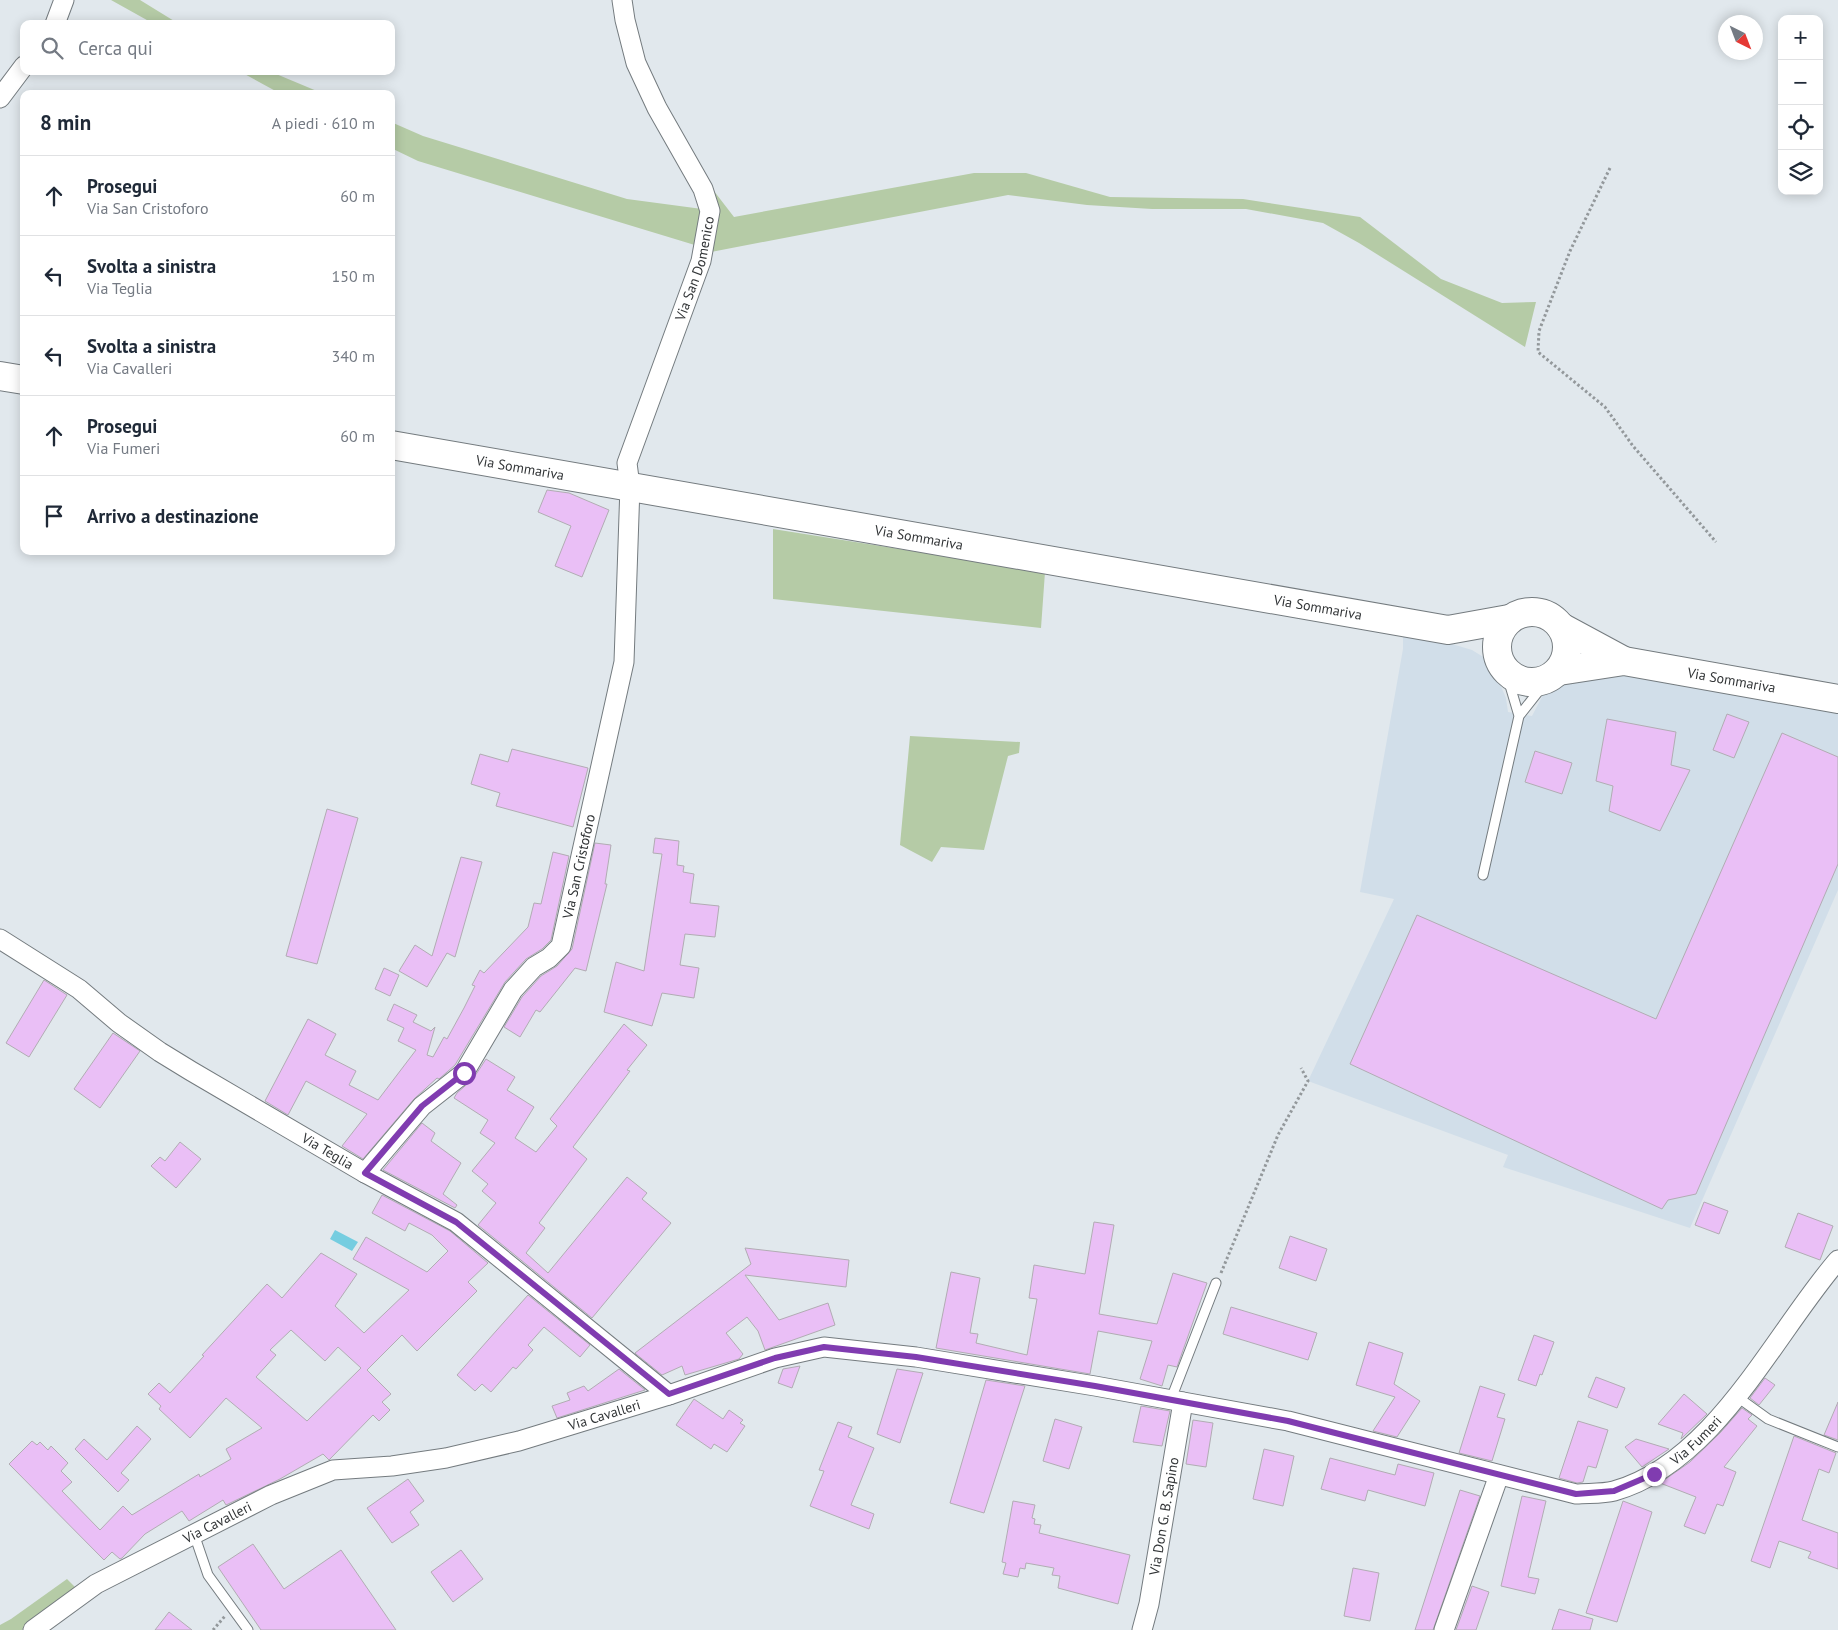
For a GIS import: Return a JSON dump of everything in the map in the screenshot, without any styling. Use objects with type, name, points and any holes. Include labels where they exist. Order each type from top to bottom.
[{"type":"main road","points":[[0,376],[20,379]]},
{"type":"main road","name":"Via Sommariva","points":[[395,446],[1448,630],[1509,619]]},
{"type":"main road","points":[[1531,612],[1543,613],[1553,618],[1561,627],[1568,649],[1565,661],[1554,675],[1538,682],[1526,683],[1515,679],[1503,667],[1496,651],[1497,639],[1509,619],[1531,612]]},
{"type":"main road","name":"Via Sommariva","points":[[1561,627],[1624,661],[1838,699]]},
{"type":"main road","name":"Via Sommariva","points":[[1448,630],[1503,667]]},
{"type":"main road","name":"Via Sommariva","points":[[1554,675],[1624,661]]},
{"type":"street","points":[[56,20],[64,0]]},
{"type":"street","name":"Via San Domenico","points":[[622,0],[624,20],[636,63],[656,108],[703,189],[710,211],[701,260],[627,462],[630,486]]},
{"type":"street","points":[[0,98],[20,71]]},
{"type":"street","name":"Via San Cristoforo","points":[[365,1173],[422,1106],[464,1073],[513,990],[534,967],[549,958],[562,946],[624,662],[630,486]]},
{"type":"street","name":"Via Teglia","points":[[0,939],[79,989],[120,1023],[160,1052],[365,1173],[456,1222],[669,1394]]},
{"type":"street","name":"Via Fumeri","points":[[1499,1475],[1576,1494],[1614,1491],[1654,1474],[1694,1444],[1736,1396],[1821,1279],[1838,1260]]},
{"type":"street","name":"Via Cavalleri","points":[[33,1630],[96,1584],[271,1495],[333,1470],[392,1466],[446,1458],[519,1441],[669,1394],[775,1358],[824,1347],[916,1357],[1177,1400],[1288,1421],[1499,1475]]},
{"type":"street","name":"Via Don G. B. Sapino","points":[[1142,1630],[1149,1604],[1177,1400]]},
{"type":"street","points":[[1444,1630],[1499,1475]]},
{"type":"lane","points":[[1503,667],[1519,716]]},
{"type":"lane","points":[[1483,875],[1519,716],[1554,675]]},
{"type":"lane","points":[[1177,1400],[1216,1283]]},
{"type":"lane","points":[[1736,1396],[1768,1419],[1838,1447]]},
{"type":"lane","points":[[194,1534],[208,1575],[248,1630]]},
{"type":"path","points":[[1610,168],[1570,251],[1539,331],[1538,352],[1605,407],[1633,446],[1668,489],[1716,542]]},
{"type":"path","points":[[1216,1283],[1278,1135],[1308,1081],[1301,1068]]},
{"type":"shaded area","points":[[1403,634],[1442,641],[1472,650],[1485,658],[1496,675],[1506,698],[1508,712],[1532,716],[1545,691],[1570,676],[1596,672],[1659,677],[1838,708],[1838,890],[1690,1228],[1503,1167],[1508,1155],[1308,1081],[1394,899],[1360,892],[1403,649]]},
{"type":"green space","points":[[111,0],[140,0],[172,20],[147,20]]},
{"type":"green space","points":[[246,75],[279,75],[314,90],[274,90]]},
{"type":"green space","points":[[395,124],[423,136],[627,199],[702,209],[698,246],[418,161],[395,150]]},
{"type":"green space","points":[[697,169],[734,217],[974,173],[1026,173],[1110,197],[1243,199],[1360,217],[1441,279],[1502,303],[1536,302],[1525,347],[1359,243],[1323,223],[1246,209],[1152,209],[1087,205],[1008,195],[711,252]]},
{"type":"green space","points":[[773,529],[1045,572],[1041,628],[773,599]]},
{"type":"green space","points":[[910,736],[1020,742],[1019,753],[1008,756],[984,850],[941,847],[932,862],[900,845]]},
{"type":"green space","points":[[67,1579],[76,1588],[22,1630],[0,1630],[0,1625]]},
{"type":"water","points":[[335,1230],[358,1242],[352,1251],[330,1239]]},
{"type":"building","points":[[547,490],[569,493],[609,510],[582,577],[555,566],[571,526],[538,512]]},
{"type":"building","points":[[1727,714],[1749,722],[1734,758],[1713,750]]},
{"type":"building","points":[[1607,719],[1676,732],[1671,765],[1690,770],[1660,831],[1609,811],[1613,786],[1596,781]]},
{"type":"building","points":[[1782,733],[1838,757],[1838,864],[1696,1194],[1668,1200],[1662,1209],[1350,1064],[1417,915],[1656,1019]]},
{"type":"building","points":[[512,749],[588,768],[573,827],[496,806],[500,793],[471,784],[480,754],[508,762]]},
{"type":"building","points":[[1535,751],[1572,763],[1562,794],[1525,782]]},
{"type":"building","points":[[327,809],[358,818],[317,964],[286,956]]},
{"type":"building","points":[[655,838],[679,841],[677,865],[684,866],[683,872],[694,874],[690,903],[719,906],[715,937],[685,934],[680,965],[699,968],[694,998],[662,993],[652,1026],[604,1012],[616,962],[644,971],[662,854],[653,853]]},
{"type":"building","points":[[595,843],[611,845],[605,884],[607,884],[586,971],[575,968],[540,1012],[536,1010],[520,1037],[504,1027],[522,997],[541,976],[557,966],[572,949]]},
{"type":"building","points":[[553,852],[569,856],[551,940],[542,949],[526,959],[505,982],[455,1065],[414,1099],[363,1159],[342,1146],[367,1114],[306,1081],[288,1115],[265,1101],[308,1019],[336,1034],[325,1055],[356,1071],[349,1085],[378,1100],[416,1050],[398,1041],[404,1028],[387,1020],[394,1004],[417,1015],[413,1022],[431,1031],[435,1027],[427,1055],[433,1057],[444,1037],[447,1039],[464,1008],[475,986],[472,985],[480,970],[484,973],[528,927],[534,903],[541,904]]},
{"type":"building","points":[[461,857],[482,862],[455,957],[447,953],[427,987],[399,971],[415,945],[432,956]]},
{"type":"building","points":[[384,968],[399,975],[390,996],[375,989]]},
{"type":"building","points":[[44,980],[67,995],[29,1057],[6,1043]]},
{"type":"building","points":[[624,1024],[647,1045],[627,1070],[630,1071],[573,1147],[587,1159],[539,1223],[545,1228],[526,1253],[548,1273],[627,1177],[647,1193],[642,1199],[671,1223],[592,1318],[478,1225],[496,1203],[482,1191],[488,1184],[472,1171],[495,1143],[480,1133],[488,1120],[454,1098],[473,1079],[486,1059],[515,1077],[507,1090],[534,1107],[515,1138],[536,1152],[557,1126],[550,1119]]},
{"type":"building","points":[[113,1033],[140,1051],[100,1108],[74,1089]]},
{"type":"building","points":[[422,1123],[435,1133],[431,1141],[461,1163],[443,1194],[457,1205],[455,1208],[383,1170]]},
{"type":"building","points":[[180,1142],[201,1159],[176,1188],[151,1166],[160,1157],[165,1161]]},
{"type":"building","points":[[382,1195],[450,1231],[488,1263],[468,1282],[477,1291],[417,1351],[402,1335],[367,1370],[391,1394],[382,1402],[390,1410],[379,1421],[373,1415],[329,1460],[323,1454],[280,1479],[226,1505],[223,1500],[189,1521],[182,1511],[145,1534],[122,1558],[120,1559],[112,1552],[104,1560],[9,1464],[32,1441],[37,1445],[40,1442],[48,1450],[51,1446],[68,1463],[61,1471],[72,1482],[62,1491],[100,1530],[123,1506],[132,1515],[199,1474],[200,1477],[231,1459],[226,1449],[262,1428],[226,1398],[190,1438],[159,1409],[161,1406],[148,1394],[159,1383],[170,1393],[267,1284],[282,1298],[321,1253],[357,1274],[335,1306],[364,1333],[409,1290],[353,1259],[366,1237],[427,1272],[448,1251],[432,1235],[409,1223],[405,1231],[372,1213]],"holes":[[[291,1330],[325,1361],[338,1347],[361,1368],[307,1421],[256,1377],[276,1355],[270,1350]]]},
{"type":"building","points":[[1704,1202],[1728,1211],[1719,1234],[1695,1225]]},
{"type":"building","points":[[1798,1213],[1833,1226],[1820,1260],[1785,1247]]},
{"type":"building","points":[[1094,1222],[1114,1225],[1099,1314],[1157,1324],[1173,1273],[1207,1283],[1177,1367],[1168,1365],[1162,1386],[1140,1379],[1152,1341],[1098,1331],[1090,1374],[936,1348],[951,1272],[980,1278],[970,1333],[978,1334],[976,1343],[1027,1355],[1037,1299],[1029,1298],[1034,1265],[1085,1274]]},
{"type":"building","points":[[1290,1236],[1327,1249],[1316,1281],[1279,1268]]},
{"type":"building","points":[[745,1248],[849,1260],[846,1287],[745,1275],[779,1320],[828,1303],[835,1325],[765,1350],[758,1331],[747,1317],[726,1333],[743,1354],[739,1359],[685,1375],[682,1366],[662,1375],[635,1353],[751,1264]]},
{"type":"building","points":[[528,1295],[590,1345],[580,1357],[544,1327],[528,1345],[533,1350],[516,1369],[513,1367],[491,1392],[482,1384],[475,1391],[457,1375]]},
{"type":"building","points":[[1231,1307],[1317,1333],[1308,1360],[1223,1334]]},
{"type":"building","points":[[1534,1335],[1554,1342],[1536,1386],[1518,1380]]},
{"type":"building","points":[[1369,1342],[1403,1353],[1394,1384],[1420,1401],[1397,1437],[1373,1431],[1395,1397],[1356,1385]]},
{"type":"building","points":[[800,1366],[792,1388],[778,1383],[783,1369]]},
{"type":"building","points":[[619,1369],[645,1390],[557,1418],[552,1406],[570,1400],[567,1393],[584,1386],[588,1391]]},
{"type":"building","points":[[897,1369],[923,1373],[900,1443],[877,1434]]},
{"type":"building","points":[[1596,1377],[1625,1388],[1617,1408],[1588,1397]]},
{"type":"building","points":[[1765,1378],[1775,1385],[1759,1405],[1750,1398]]},
{"type":"building","points":[[986,1380],[1025,1386],[984,1513],[950,1503]]},
{"type":"building","points":[[1480,1386],[1505,1394],[1497,1417],[1505,1419],[1492,1461],[1459,1453]]},
{"type":"building","points":[[1684,1394],[1707,1414],[1681,1439],[1683,1433],[1658,1424]]},
{"type":"building","points":[[694,1399],[723,1419],[729,1410],[743,1420],[740,1423],[745,1426],[727,1452],[714,1444],[711,1449],[676,1425]]},
{"type":"building","points":[[1838,1402],[1838,1440],[1824,1435]]},
{"type":"building","points":[[1141,1406],[1170,1411],[1162,1446],[1133,1442]]},
{"type":"building","points":[[1742,1408],[1752,1415],[1748,1419],[1757,1426],[1724,1467],[1736,1472],[1723,1506],[1717,1504],[1705,1534],[1684,1526],[1696,1497],[1660,1483],[1690,1462]]},
{"type":"building","points":[[1055,1419],[1082,1427],[1069,1469],[1043,1461]]},
{"type":"building","points":[[1193,1420],[1213,1423],[1206,1467],[1186,1464]]},
{"type":"building","points":[[1578,1421],[1608,1430],[1596,1468],[1588,1466],[1583,1482],[1577,1483],[1559,1478]]},
{"type":"building","points":[[838,1422],[852,1427],[848,1437],[874,1448],[851,1505],[874,1514],[869,1529],[810,1506],[824,1471],[819,1470]]},
{"type":"building","points":[[137,1426],[151,1439],[121,1473],[129,1480],[118,1492],[75,1449],[84,1439],[107,1460]]},
{"type":"building","points":[[1794,1436],[1836,1453],[1829,1473],[1819,1469],[1802,1520],[1838,1533],[1838,1569],[1808,1558],[1811,1552],[1779,1541],[1770,1568],[1751,1561]]},
{"type":"building","points":[[1636,1439],[1669,1449],[1642,1467],[1625,1447]]},
{"type":"building","points":[[1264,1449],[1294,1456],[1283,1506],[1253,1499]]},
{"type":"building","points":[[1330,1458],[1395,1475],[1398,1464],[1434,1473],[1425,1506],[1368,1490],[1365,1501],[1321,1489]]},
{"type":"building","points":[[408,1479],[424,1501],[410,1512],[419,1525],[392,1543],[367,1508]]},
{"type":"building","points":[[1460,1490],[1480,1496],[1433,1630],[1415,1630]]},
{"type":"building","points":[[1522,1496],[1546,1501],[1528,1577],[1539,1579],[1535,1594],[1501,1586]]},
{"type":"building","points":[[1013,1501],[1035,1505],[1032,1518],[1035,1519],[1034,1524],[1041,1525],[1039,1533],[1130,1555],[1118,1604],[1058,1588],[1060,1576],[1052,1575],[1054,1568],[1026,1563],[1025,1569],[1020,1568],[1018,1577],[1003,1574],[1006,1563],[1002,1562]]},
{"type":"building","points":[[1623,1501],[1652,1512],[1617,1622],[1586,1613]]},
{"type":"building","points":[[253,1544],[284,1589],[341,1550],[396,1630],[261,1630],[218,1567]]},
{"type":"building","points":[[461,1550],[483,1579],[453,1602],[431,1572]]},
{"type":"building","points":[[1353,1568],[1379,1573],[1370,1621],[1344,1616]]},
{"type":"building","points":[[1472,1586],[1489,1592],[1476,1630],[1456,1630]]},
{"type":"building","points":[[1559,1609],[1593,1619],[1590,1630],[1552,1630]]},
{"type":"building","points":[[169,1612],[192,1630],[155,1630]]},
{"type":"route","points":[[464,1073],[422,1106],[365,1173],[456,1222],[669,1394],[775,1358],[824,1347],[916,1357],[1095,1386],[1288,1421],[1576,1494],[1614,1491],[1654,1474]]}]
